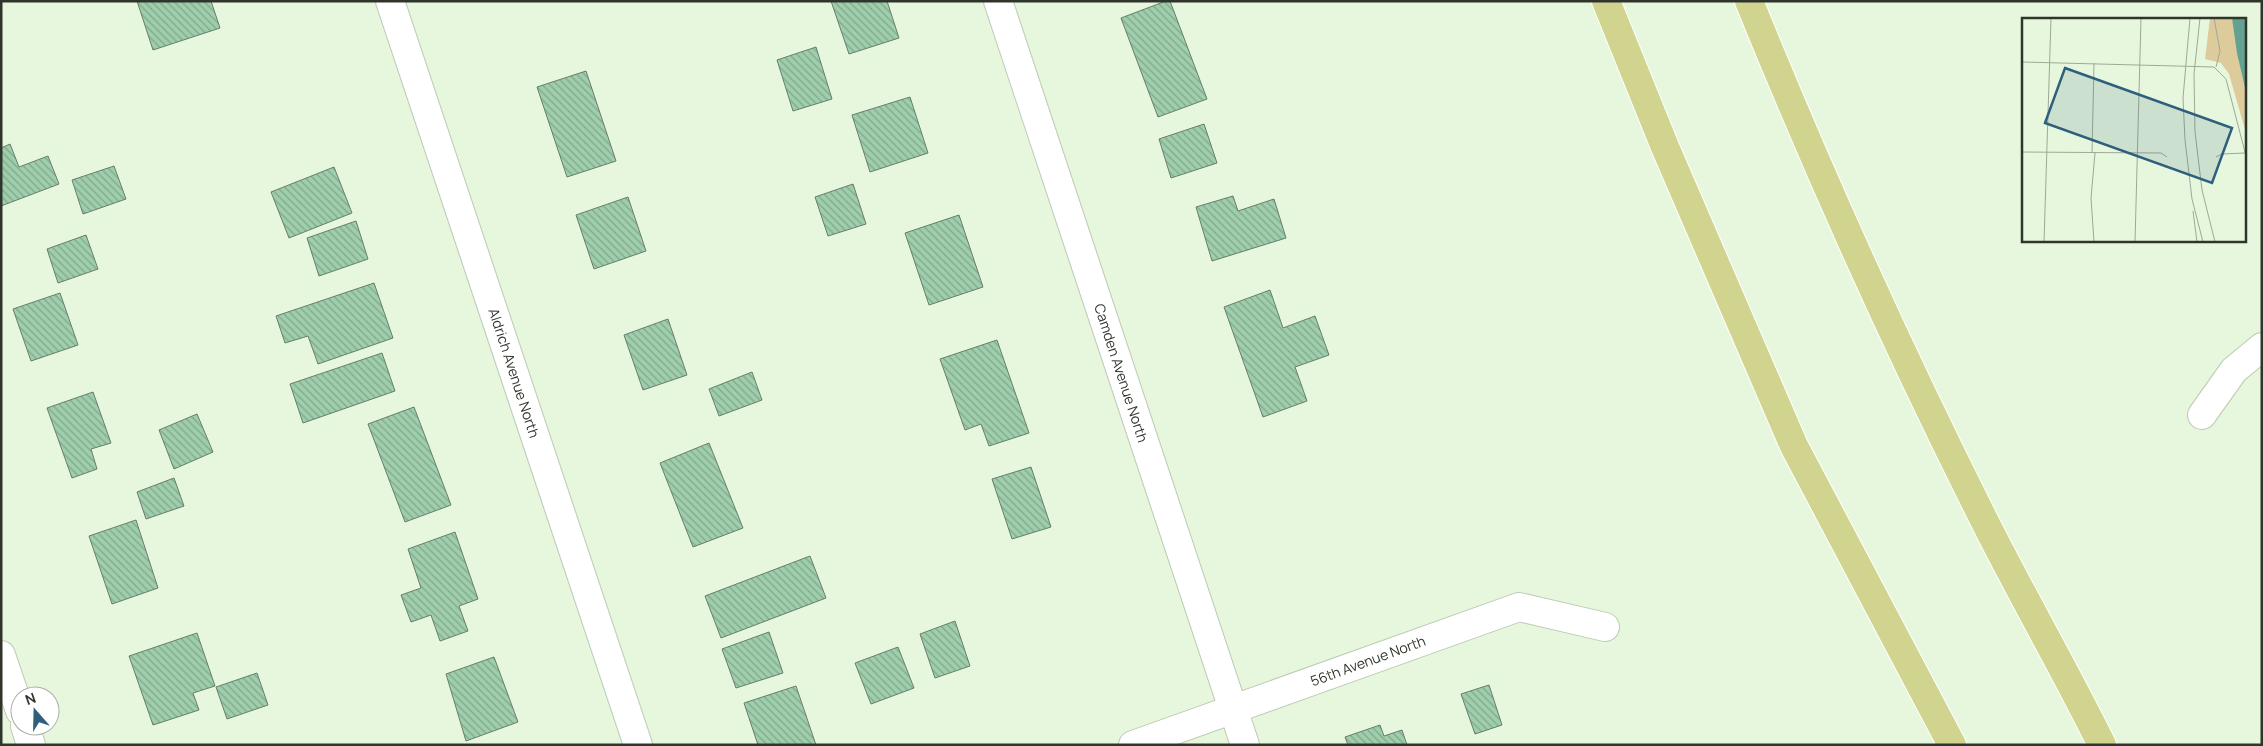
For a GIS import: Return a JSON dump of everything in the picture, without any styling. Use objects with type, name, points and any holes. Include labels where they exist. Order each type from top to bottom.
[{"type":"highway","points":[[1606,1],[1665,147],[1794,446],[1952,745]]},
{"type":"highway","points":[[1749,1],[1832,201],[1925,400],[1983,519],[2064,668],[2102,745]]},
{"type":"street","name":"Aldrich Avenue North","points":[[390,1],[638,745]]},
{"type":"street","name":"Camden Avenue North","points":[[998,1],[1245,745]]},
{"type":"street","points":[[2202,415],[2234,370],[2262,347]]},
{"type":"street","name":"56th Avenue North","points":[[1133,745],[1519,607],[1605,627]]},
{"type":"street","points":[[1,655],[12,686]]},
{"type":"building","points":[[137,1],[211,1],[220,28],[153,50]]},
{"type":"building","points":[[831,1],[887,1],[899,38],[849,54]]},
{"type":"building","points":[[1170,1],[1207,99],[1158,117],[1121,18]]},
{"type":"building","points":[[816,47],[832,99],[793,111],[777,60]]},
{"type":"building","points":[[586,71],[616,161],[567,177],[537,87]]},
{"type":"building","points":[[910,97],[928,153],[870,172],[852,115]]},
{"type":"building","points":[[1204,124],[1217,163],[1171,178],[1159,139]]},
{"type":"building","points":[[10,144],[19,167],[48,156],[59,184],[1,206],[1,148]]},
{"type":"building","points":[[114,166],[126,199],[83,214],[72,180]]},
{"type":"building","points":[[334,167],[352,213],[289,238],[271,192]]},
{"type":"building","points":[[853,184],[866,224],[828,236],[815,197]]},
{"type":"building","points":[[1233,196],[1238,211],[1274,199],[1286,238],[1212,261],[1196,207]]},
{"type":"building","points":[[628,197],[646,251],[594,269],[576,215]]},
{"type":"building","points":[[959,215],[983,287],[929,305],[905,233]]},
{"type":"building","points":[[356,221],[368,259],[319,276],[307,238]]},
{"type":"building","points":[[86,235],[98,269],[58,283],[47,249]]},
{"type":"building","points":[[374,283],[393,338],[318,364],[308,336],[285,343],[276,316]]},
{"type":"building","points":[[1270,290],[1283,328],[1315,316],[1329,355],[1295,367],[1307,401],[1263,417],[1224,307]]},
{"type":"building","points":[[60,293],[78,345],[31,361],[13,309]]},
{"type":"building","points":[[668,319],[687,375],[643,390],[624,335]]},
{"type":"building","points":[[997,340],[1029,433],[989,446],[981,424],[965,430],[940,359]]},
{"type":"building","points":[[382,353],[395,391],[303,423],[290,384]]},
{"type":"building","points":[[752,372],[762,400],[719,416],[709,389]]},
{"type":"building","points":[[93,392],[111,443],[91,449],[97,469],[72,478],[47,408]]},
{"type":"building","points":[[414,407],[451,505],[405,522],[368,424]]},
{"type":"building","points":[[197,414],[213,452],[174,469],[159,430]]},
{"type":"building","points":[[709,443],[743,528],[693,547],[660,463]]},
{"type":"building","points":[[1031,467],[1051,527],[1012,539],[992,479]]},
{"type":"building","points":[[174,478],[184,506],[146,519],[137,492]]},
{"type":"building","points":[[136,520],[158,588],[112,604],[89,536]]},
{"type":"building","points":[[455,532],[478,599],[459,606],[468,631],[440,641],[431,615],[411,622],[401,595],[421,588],[408,549]]},
{"type":"building","points":[[810,556],[826,598],[721,638],[705,596]]},
{"type":"building","points":[[955,621],[970,666],[935,678],[920,634]]},
{"type":"building","points":[[769,632],[783,673],[736,688],[722,649]]},
{"type":"building","points":[[197,633],[215,686],[193,693],[199,710],[153,725],[129,656]]},
{"type":"building","points":[[898,647],[914,688],[871,704],[855,663]]},
{"type":"building","points":[[494,657],[518,722],[466,741],[446,674]]},
{"type":"building","points":[[257,673],[268,705],[227,719],[216,687]]},
{"type":"building","points":[[1489,685],[1502,725],[1475,734],[1461,694]]},
{"type":"building","points":[[796,686],[816,745],[758,745],[744,703]]},
{"type":"building","points":[[1380,725],[1384,736],[1402,730],[1407,745],[1348,745],[1345,737]]}]
